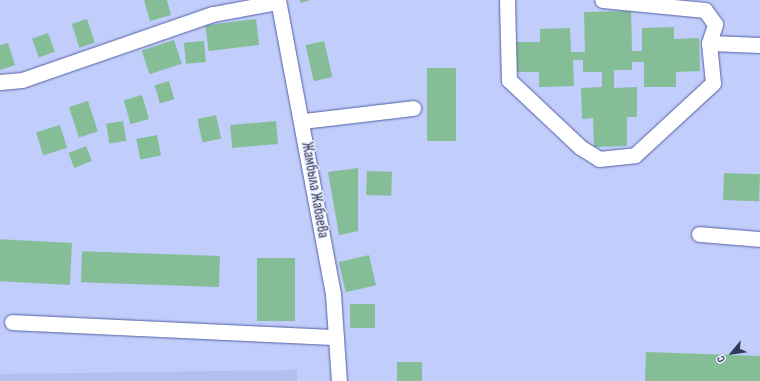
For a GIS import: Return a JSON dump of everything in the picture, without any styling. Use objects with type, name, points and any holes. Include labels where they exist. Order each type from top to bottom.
[{"type":"street","points":[[507,0],[509,80],[580,148],[599,159],[634,155],[713,83],[709,44],[715,24],[705,10],[630,1],[602,0]]},
{"type":"street","points":[[0,82],[22,80],[213,14],[278,1]]},
{"type":"street","name":"Жамбыла Жабаева","points":[[278,1],[303,120],[333,294],[339,381]]},
{"type":"street","points":[[709,44],[760,45]]},
{"type":"street","points":[[303,120],[414,108]]},
{"type":"street","points":[[698,234],[760,239]]},
{"type":"street","points":[[12,322],[336,337]]},
{"type":"shaded area","points":[[297,370],[297,381],[0,381],[0,374]]},
{"type":"building","points":[[144,0],[167,0],[171,15],[150,21]]},
{"type":"building","points":[[300,0],[310,0],[301,3]]},
{"type":"building","points":[[631,11],[632,51],[642,51],[642,28],[674,27],[674,39],[699,38],[700,71],[676,72],[676,87],[644,87],[644,62],[632,62],[632,70],[614,70],[614,88],[637,87],[637,117],[627,117],[627,146],[594,147],[593,118],[582,119],[581,88],[602,87],[602,72],[583,72],[583,60],[573,60],[574,86],[539,87],[539,72],[517,72],[516,42],[540,42],[540,29],[570,28],[571,52],[585,52],[584,12]]},
{"type":"building","points":[[87,19],[95,43],[80,48],[72,24]]},
{"type":"building","points":[[256,19],[259,45],[209,51],[205,25]]},
{"type":"building","points":[[48,33],[55,52],[39,58],[32,39]]},
{"type":"building","points":[[174,40],[182,64],[149,74],[142,51]]},
{"type":"building","points":[[204,41],[206,62],[186,64],[184,43]]},
{"type":"building","points":[[324,41],[332,77],[314,81],[305,45]]},
{"type":"building","points":[[8,43],[15,65],[0,70],[0,45]]},
{"type":"building","points":[[427,68],[456,68],[456,141],[427,141]]},
{"type":"building","points":[[169,81],[174,99],[160,103],[155,85]]},
{"type":"building","points":[[142,95],[149,119],[131,124],[124,100]]},
{"type":"building","points":[[88,101],[98,131],[79,138],[69,107]]},
{"type":"building","points":[[216,115],[221,138],[202,142],[197,119]]},
{"type":"building","points":[[123,121],[126,141],[109,143],[106,124]]},
{"type":"building","points":[[276,121],[278,144],[232,148],[230,125]]},
{"type":"building","points":[[60,125],[67,148],[43,155],[36,132]]},
{"type":"building","points":[[157,135],[161,156],[140,160],[136,139]]},
{"type":"building","points":[[86,146],[92,161],[74,168],[68,153]]},
{"type":"building","points":[[358,168],[358,231],[339,235],[328,172]]},
{"type":"building","points":[[367,171],[392,172],[391,196],[366,195]]},
{"type":"building","points":[[724,173],[760,174],[759,201],[723,200]]},
{"type":"building","points":[[0,239],[72,243],[70,285],[0,281]]},
{"type":"building","points":[[82,251],[220,256],[219,287],[81,282]]},
{"type":"building","points":[[369,255],[376,285],[346,292],[339,262]]},
{"type":"building","points":[[257,258],[295,258],[295,321],[257,321]]},
{"type":"building","points":[[350,304],[375,304],[375,328],[350,328]]},
{"type":"building","points":[[646,352],[760,356],[760,381],[645,381]]},
{"type":"building","points":[[397,362],[422,362],[422,381],[397,381]]}]
